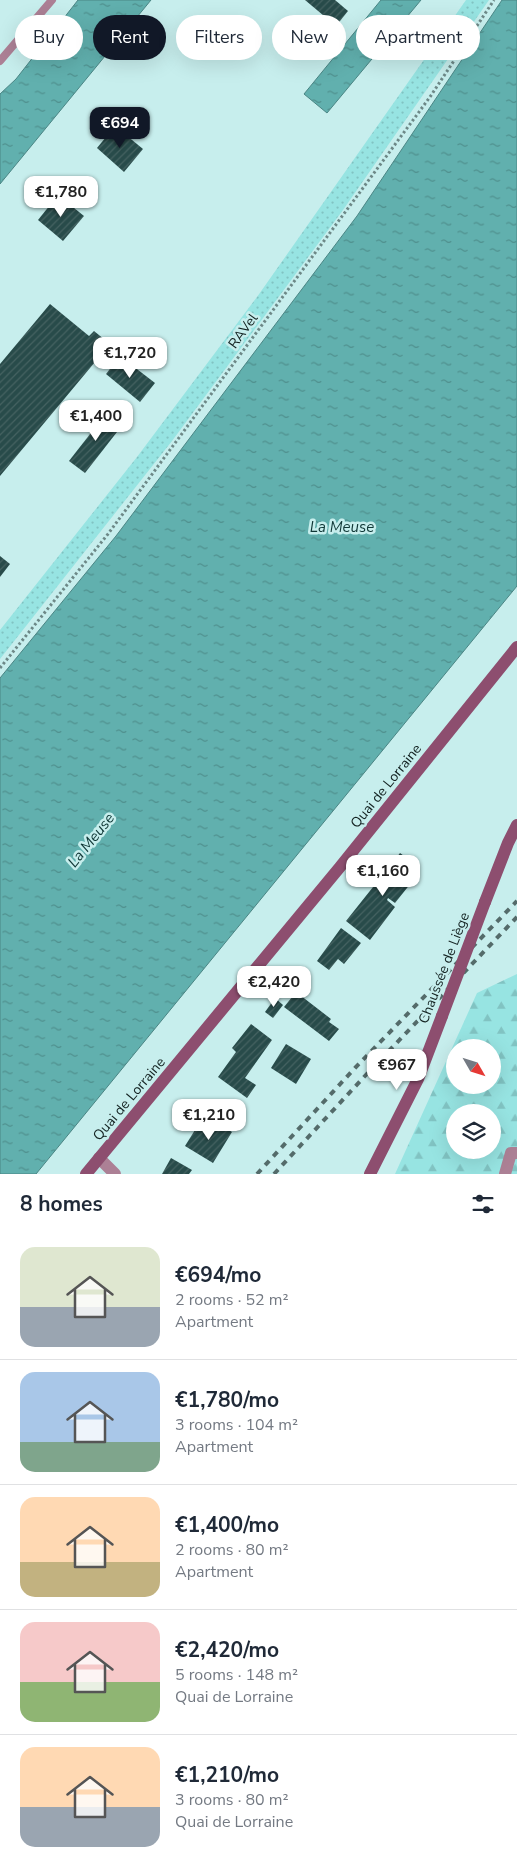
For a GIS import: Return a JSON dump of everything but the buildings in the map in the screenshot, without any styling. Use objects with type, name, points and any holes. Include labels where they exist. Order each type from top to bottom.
[{"type":"main road","name":"Quai de Lorraine","points":[[86,1174],[340,867],[517,647]]},
{"type":"main road","name":"Chaussée de Liège","points":[[370,1174],[418,1079],[508,842],[517,825]]},
{"type":"street","points":[[505,1174],[511,1153],[517,1153]]},
{"type":"street","points":[[99,1158],[115,1174]]},
{"type":"lane","points":[[0,61],[52,0]]},
{"type":"path","name":"RAVel","points":[[0,668],[114,526],[430,97],[494,0]]},
{"type":"green space","points":[[466,0],[489,0],[479,15],[455,15]]},
{"type":"green space","points":[[424,60],[447,60],[343,210],[172,441],[0,659],[0,630],[137,457],[257,297]]},
{"type":"green space","points":[[517,974],[517,1174],[395,1174],[446,1061],[446,1094],[501,1094],[501,1039],[456,1039],[477,993]]},
{"type":"water","points":[[78,0],[151,0],[139,15],[93,15],[93,60],[102,60],[0,184],[0,94],[16,79],[31,60],[83,60],[83,15],[66,15]]},
{"type":"water","points":[[381,0],[421,0],[409,15],[369,15]]},
{"type":"water","name":"La Meuse","points":[[502,0],[517,0],[517,586],[36,1174],[0,1174],[0,678],[116,536],[357,216],[462,60],[480,60],[480,33]]},
{"type":"water","points":[[356,31],[356,60],[371,60],[327,113],[304,94],[332,60],[346,60],[346,43]]},
{"type":"railway","points":[[257,1174],[355,1068],[517,901]]},
{"type":"railway","points":[[274,1174],[517,917]]}]
